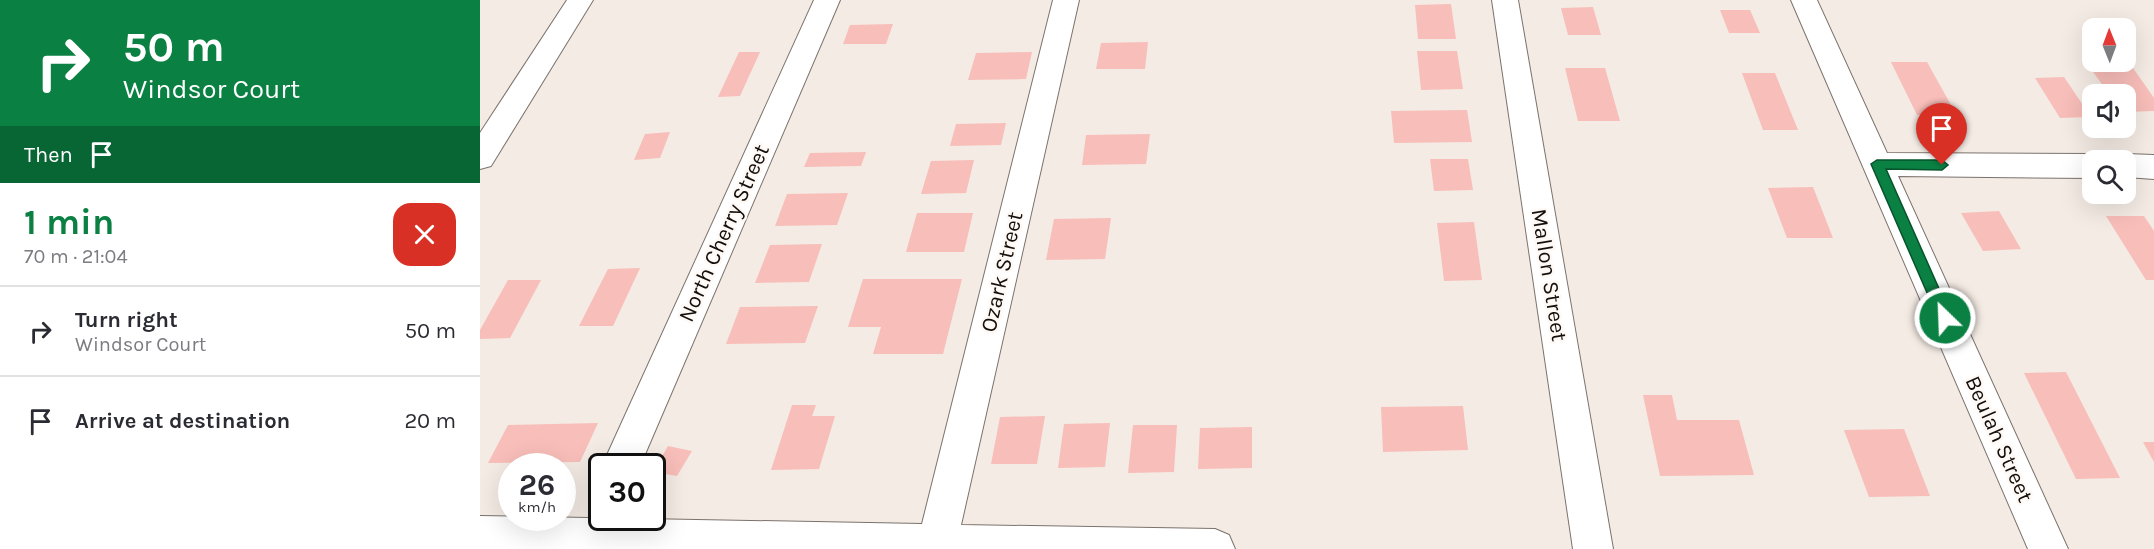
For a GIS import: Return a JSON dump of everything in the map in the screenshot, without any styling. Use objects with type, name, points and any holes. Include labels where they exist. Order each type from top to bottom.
[{"type":"street","points":[[480,158],[580,0]]},
{"type":"street","name":"North Cherry Street","points":[[627,453],[827,0]]},
{"type":"street","name":"Ozark Street","points":[[937,543],[1066,0]]},
{"type":"street","name":"Mallon Street","points":[[1505,0],[1593,549]]},
{"type":"street","name":"Beulah Street","points":[[1804,0],[2048,549]]},
{"type":"street","points":[[1877,164],[2082,166]]},
{"type":"street","points":[[2136,166],[2154,167]]},
{"type":"street","points":[[480,534],[588,524]]},
{"type":"street","points":[[638,531],[705,544],[937,543],[1215,549]]},
{"type":"building","points":[[1451,4],[1456,39],[1418,39],[1415,5]]},
{"type":"building","points":[[1593,7],[1601,35],[1568,35],[1561,8]]},
{"type":"building","points":[[1720,10],[1750,10],[1760,33],[1729,33]]},
{"type":"building","points":[[893,24],[886,44],[843,44],[850,25]]},
{"type":"building","points":[[1148,42],[1145,69],[1096,69],[1101,43]]},
{"type":"building","points":[[1417,51],[1457,51],[1463,89],[1421,90]]},
{"type":"building","points":[[739,52],[760,52],[740,96],[718,97]]},
{"type":"building","points":[[1032,52],[1026,79],[968,80],[976,53]]},
{"type":"building","points":[[1891,62],[1927,62],[1956,114],[1917,115]]},
{"type":"building","points":[[1565,68],[1605,68],[1620,121],[1578,121]]},
{"type":"building","points":[[2093,72],[2136,72],[2154,98],[2154,111],[2136,112],[2136,84],[2102,84]]},
{"type":"building","points":[[1742,73],[1775,73],[1798,130],[1763,130]]},
{"type":"building","points":[[2064,77],[2082,104],[2082,117],[2060,118],[2035,78]]},
{"type":"building","points":[[1467,110],[1472,142],[1394,143],[1391,111]]},
{"type":"building","points":[[1006,123],[1001,145],[950,146],[956,124]]},
{"type":"building","points":[[670,132],[660,158],[634,160],[645,134]]},
{"type":"building","points":[[1150,134],[1146,164],[1082,165],[1086,135]]},
{"type":"building","points":[[866,152],[861,166],[804,167],[810,153]]},
{"type":"building","points":[[1430,159],[1468,159],[1473,190],[1434,191]]},
{"type":"building","points":[[974,160],[966,193],[921,194],[931,161]]},
{"type":"building","points":[[1813,187],[1833,238],[1787,238],[1768,188]]},
{"type":"building","points":[[848,193],[837,225],[775,226],[787,194]]},
{"type":"building","points":[[1999,211],[2021,249],[1983,251],[1961,213]]},
{"type":"building","points":[[917,213],[973,213],[964,252],[906,252]]},
{"type":"building","points":[[2106,216],[2144,216],[2154,231],[2154,280],[2146,280]]},
{"type":"building","points":[[1111,218],[1105,259],[1046,260],[1054,219]]},
{"type":"building","points":[[1474,222],[1482,280],[1444,281],[1437,223]]},
{"type":"building","points":[[822,244],[809,282],[755,283],[770,245]]},
{"type":"building","points":[[640,268],[613,326],[579,326],[608,269]]},
{"type":"building","points":[[863,279],[962,279],[943,354],[873,354],[881,327],[848,327]]},
{"type":"building","points":[[508,280],[541,280],[510,338],[480,339],[480,330]]},
{"type":"building","points":[[818,306],[805,343],[726,344],[740,307]]},
{"type":"building","points":[[2066,372],[2120,478],[2076,479],[2024,373]]},
{"type":"building","points":[[1643,395],[1672,395],[1677,420],[1739,420],[1754,475],[1660,476]]},
{"type":"building","points":[[792,405],[816,405],[812,416],[835,416],[819,469],[771,470]]},
{"type":"building","points":[[1463,406],[1468,450],[1383,452],[1381,407]]},
{"type":"building","points":[[1045,416],[1037,464],[991,464],[1000,417]]},
{"type":"building","points":[[598,423],[580,462],[576,462],[576,453],[498,453],[498,463],[488,463],[508,425]]},
{"type":"building","points":[[1110,423],[1105,467],[1058,468],[1064,424]]},
{"type":"building","points":[[1133,425],[1177,425],[1174,472],[1128,473]]},
{"type":"building","points":[[1252,427],[1252,468],[1198,469],[1200,428]]},
{"type":"building","points":[[1904,429],[1930,496],[1869,497],[1844,430]]},
{"type":"building","points":[[2143,442],[2154,442],[2154,462]]},
{"type":"building","points":[[668,446],[692,451],[677,476],[666,474],[666,453],[664,453]]},
{"type":"route","points":[[1942,165],[1877,164],[1945,318]]}]
